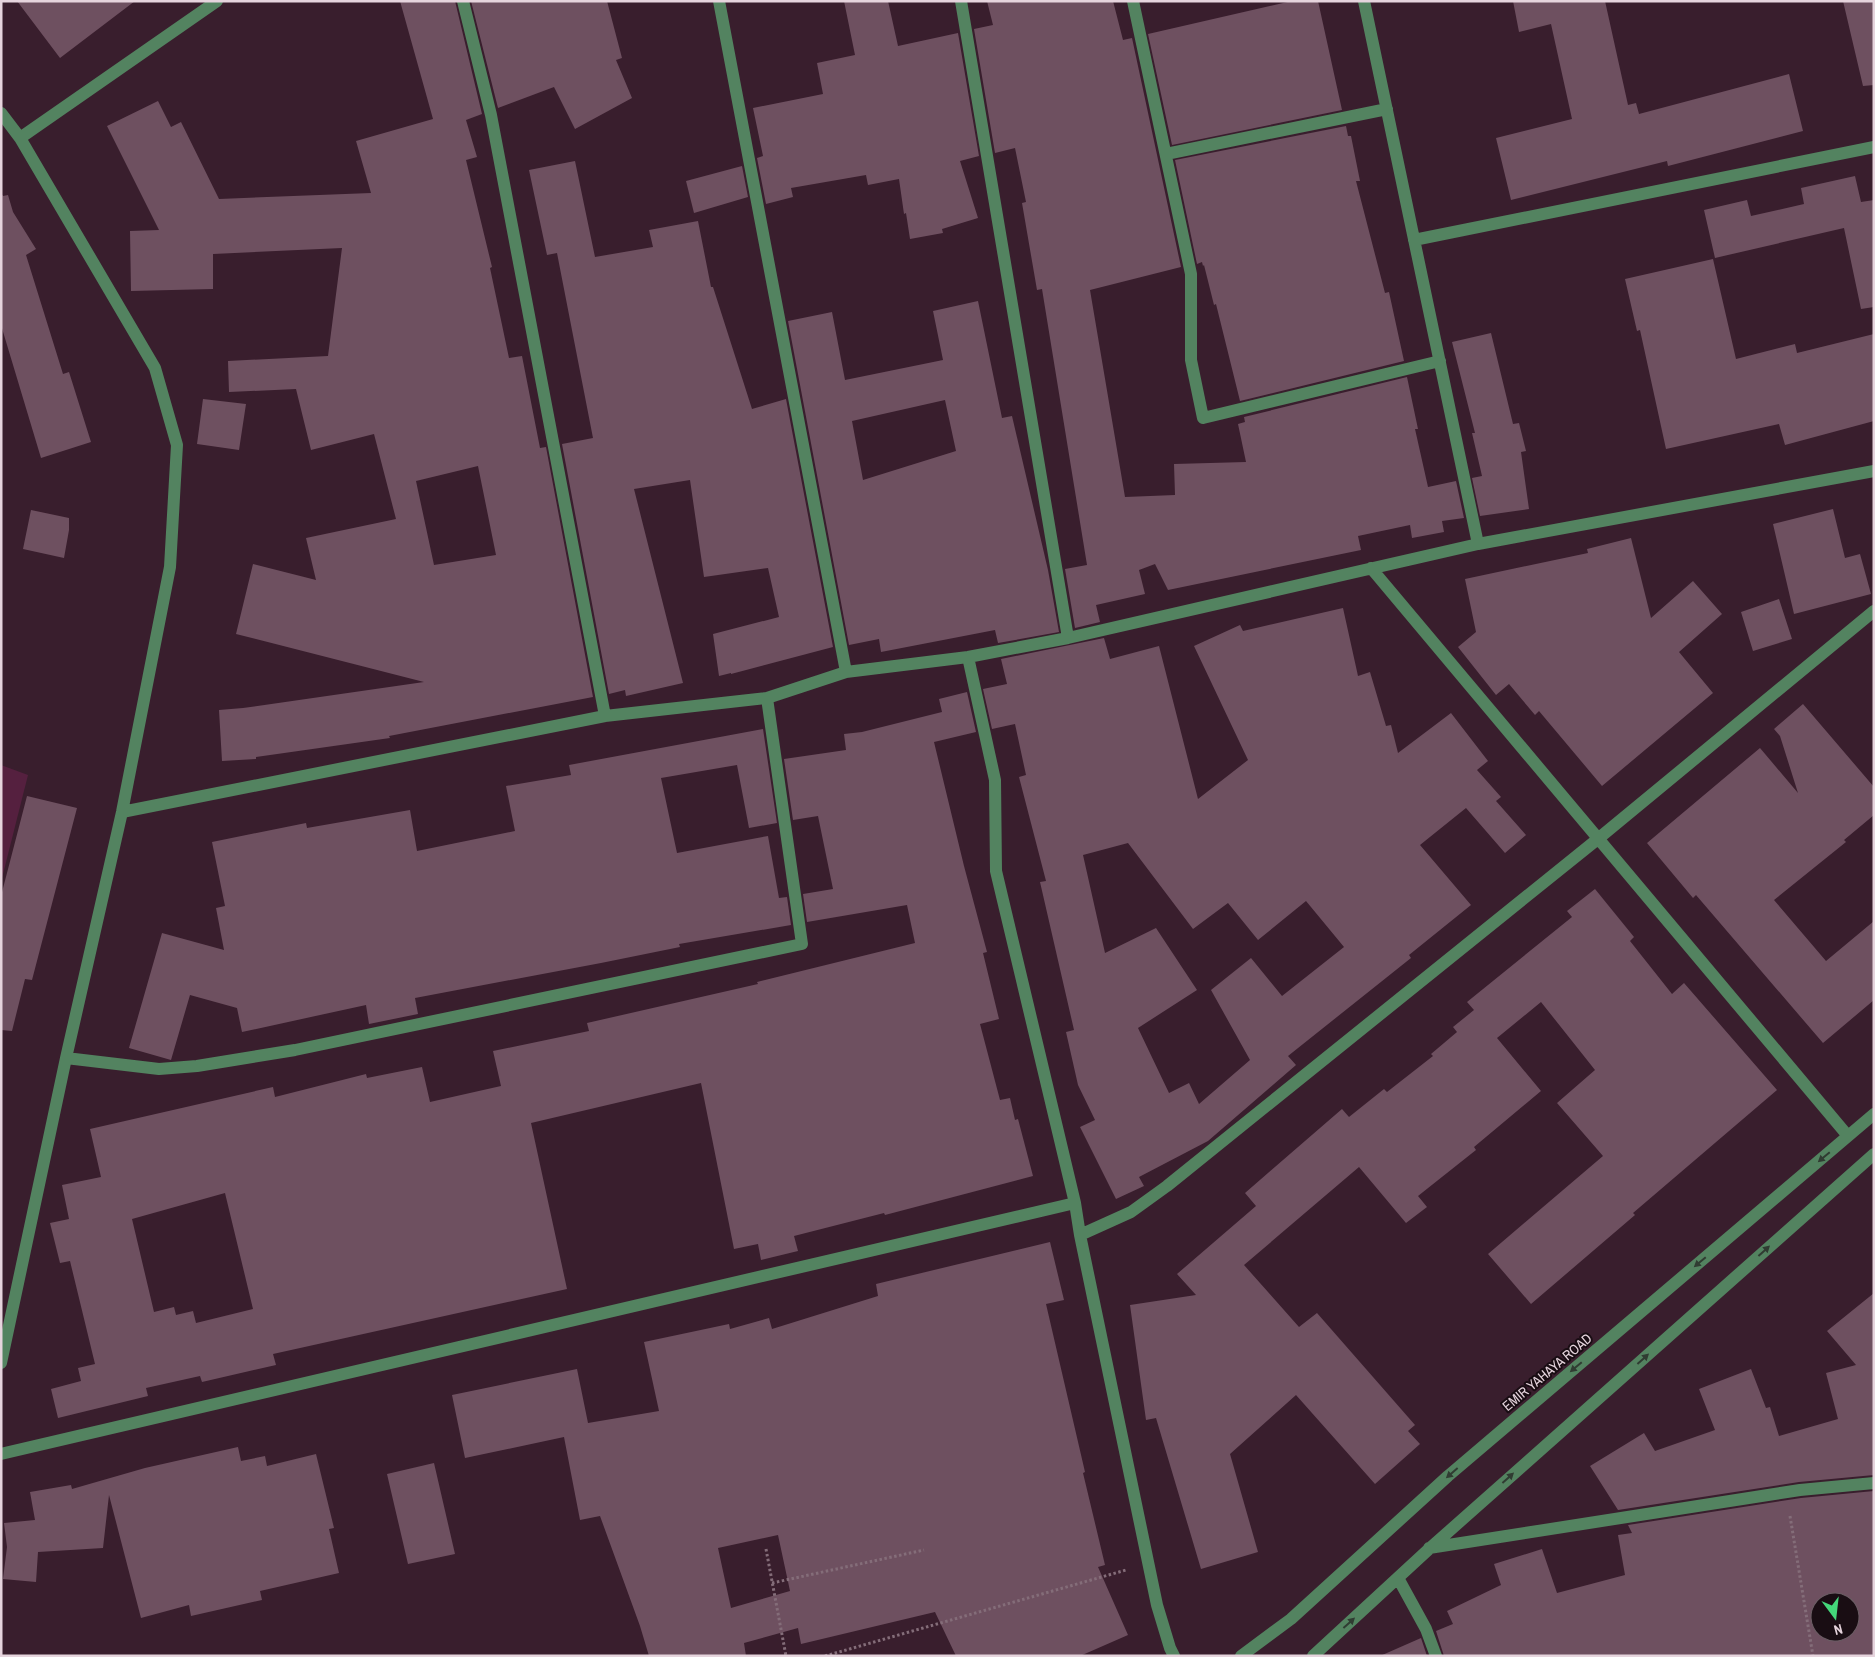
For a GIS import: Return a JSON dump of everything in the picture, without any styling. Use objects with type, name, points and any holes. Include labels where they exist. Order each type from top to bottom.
[{"type":"street","points":[[20,138],[217,1]]},
{"type":"street","points":[[463,1],[491,115],[604,716]]},
{"type":"street","points":[[719,1],[846,672]]},
{"type":"street","points":[[961,1],[1068,638]]},
{"type":"street","points":[[1133,1],[1191,274],[1191,360],[1203,418],[1440,361]]},
{"type":"street","points":[[1364,1],[1478,544]]},
{"type":"street","points":[[1166,154],[1387,109]]},
{"type":"street","points":[[1,113],[20,138],[155,368],[177,445],[170,568],[122,812],[66,1058],[1,1363]]},
{"type":"street","points":[[1414,240],[1874,147]]},
{"type":"street","points":[[122,812],[604,716],[767,698],[846,672],[968,657],[1068,638],[1478,544],[1874,471]]},
{"type":"street","points":[[1371,568],[1848,1136]]},
{"type":"street","points":[[1080,1235],[1131,1212],[1167,1186],[1599,838],[1874,611]]},
{"type":"street","points":[[968,657],[995,780],[996,871],[1075,1203],[1157,1605],[1174,1656]]},
{"type":"street","points":[[66,1058],[159,1069],[197,1066],[295,1050],[802,944],[767,698]]},
{"type":"street","name":"EMIR YAHAYA ROAD","points":[[1241,1656],[1291,1619],[1448,1476],[1874,1114]]},
{"type":"street","points":[[1313,1656],[1428,1548],[1874,1154]]},
{"type":"street","points":[[1,1454],[1075,1203]]},
{"type":"street","points":[[1428,1548],[1800,1490],[1874,1483]]},
{"type":"street","points":[[1398,1578],[1426,1629],[1436,1656]]},
{"type":"path","points":[[1787,1493],[1813,1656]]},
{"type":"path","points":[[766,1549],[786,1656]]},
{"type":"path","points":[[772,1583],[924,1550]]},
{"type":"path","points":[[825,1656],[1148,1563]]},
{"type":"shaded area","points":[[1,765],[28,775],[1,882]]},
{"type":"building","points":[[17,1],[135,1],[60,58]]},
{"type":"building","points":[[400,1],[455,1],[482,114],[466,120],[477,157],[466,160],[492,267],[490,268],[509,358],[522,356],[540,448],[546,447],[593,697],[389,736],[390,738],[256,757],[256,759],[222,761],[219,710],[424,682],[236,634],[253,564],[316,580],[306,538],[396,519],[374,434],[311,450],[296,389],[229,392],[228,361],[328,356],[342,248],[213,254],[213,289],[131,291],[130,231],[159,230],[107,126],[158,101],[171,127],[181,122],[219,199],[371,193],[356,141],[433,119]],"holes":[[[478,466],[496,555],[434,565],[416,481]]]},
{"type":"building","points":[[471,1],[607,1],[622,58],[616,60],[632,98],[575,129],[554,87],[498,108]]},
{"type":"building","points":[[844,1],[888,1],[898,46],[958,33],[979,156],[960,161],[978,218],[942,229],[943,233],[910,239],[899,179],[868,185],[866,175],[791,188],[793,197],[766,204],[757,158],[763,156],[753,108],[823,94],[817,63],[855,55]]},
{"type":"building","points":[[987,1],[1113,1],[1123,40],[1132,38],[1181,267],[1090,290],[1125,497],[1175,495],[1174,464],[1246,462],[1238,424],[1245,422],[1244,417],[1407,377],[1418,429],[1415,429],[1428,487],[1456,481],[1464,518],[1442,521],[1444,532],[1412,538],[1410,525],[1358,536],[1361,550],[1168,590],[1155,564],[1139,570],[1145,594],[1096,605],[1100,622],[1075,628],[1065,569],[1087,565],[1042,289],[1037,290],[1022,203],[1026,202],[1015,148],[995,153],[974,29],[993,25]]},
{"type":"building","points":[[1292,1],[1318,1],[1342,110],[1172,145],[1148,34]]},
{"type":"building","points":[[1513,1],[1605,1],[1628,105],[1636,103],[1639,114],[1789,74],[1803,131],[1668,166],[1667,161],[1511,200],[1496,138],[1572,119],[1551,24],[1519,32]]},
{"type":"building","points":[[1843,1],[1874,1],[1874,85],[1863,86]]},
{"type":"building","points":[[1346,126],[1348,136],[1351,136],[1360,181],[1356,181],[1385,293],[1389,292],[1404,361],[1240,401],[1216,304],[1214,305],[1204,265],[1202,262],[1197,264],[1175,160]]},
{"type":"building","points":[[575,161],[595,257],[653,247],[649,230],[698,221],[711,287],[713,287],[752,409],[786,399],[833,647],[719,676],[713,634],[779,617],[768,568],[704,577],[690,480],[634,489],[683,683],[626,696],[625,690],[609,694],[562,444],[593,438],[557,253],[547,255],[529,170]]},
{"type":"building","points":[[742,166],[748,197],[694,213],[686,181]]},
{"type":"building","points":[[1855,176],[1861,202],[1874,200],[1874,307],[1861,309],[1844,228],[1715,258],[1704,210],[1747,200],[1751,216],[1804,204],[1801,188]]},
{"type":"building","points":[[1,193],[3,196],[8,195],[13,212],[36,249],[26,255],[63,374],[69,372],[91,442],[41,458],[1,325]]},
{"type":"building","points":[[1713,259],[1736,359],[1795,344],[1797,353],[1874,334],[1874,421],[1785,445],[1779,424],[1666,449],[1640,330],[1637,331],[1625,279]]},
{"type":"building","points":[[978,301],[1002,418],[1012,416],[1048,570],[1059,632],[998,643],[995,630],[881,652],[879,639],[849,645],[788,321],[832,312],[845,380],[943,360],[933,311]],"holes":[[[945,400],[956,451],[863,480],[852,421]]]},
{"type":"building","points":[[1491,333],[1513,424],[1519,423],[1526,451],[1521,452],[1529,509],[1480,516],[1472,478],[1482,476],[1472,433],[1475,433],[1452,342]]},
{"type":"building","points":[[203,399],[246,404],[239,450],[197,444]]},
{"type":"building","points":[[1833,509],[1845,558],[1860,554],[1871,594],[1794,614],[1773,524]]},
{"type":"building","points":[[31,510],[69,518],[64,558],[23,549]]},
{"type":"building","points":[[1631,538],[1651,618],[1693,581],[1722,614],[1679,652],[1713,693],[1602,786],[1539,711],[1535,715],[1509,684],[1496,695],[1458,647],[1476,632],[1465,579],[1588,553],[1587,549]]},
{"type":"building","points":[[1779,599],[1792,639],[1753,651],[1741,612]]},
{"type":"building","points":[[1343,608],[1358,676],[1370,672],[1386,726],[1391,725],[1398,753],[1451,713],[1488,761],[1477,770],[1501,797],[1496,801],[1526,835],[1505,853],[1466,808],[1420,845],[1471,905],[1409,955],[1411,958],[1288,1056],[1296,1065],[1208,1141],[1139,1177],[1144,1186],[1116,1199],[1080,1127],[1095,1120],[1078,1085],[1066,1032],[1074,1030],[1040,882],[1046,881],[1019,777],[1026,775],[1015,724],[992,729],[983,689],[1007,684],[1001,659],[1104,638],[1110,659],[1159,646],[1198,799],[1248,760],[1194,646],[1240,625],[1243,631]],"holes":[[[1128,843],[1193,929],[1228,903],[1258,940],[1306,901],[1344,947],[1282,996],[1251,958],[1211,990],[1250,1060],[1199,1104],[1189,1083],[1169,1093],[1138,1028],[1197,990],[1156,928],[1105,953],[1083,855]]]},
{"type":"building","points":[[967,692],[976,732],[934,742],[987,952],[983,953],[999,1019],[980,1024],[1000,1100],[1010,1098],[1015,1120],[1018,1119],[1033,1176],[885,1215],[884,1213],[794,1236],[798,1251],[761,1260],[758,1244],[734,1249],[701,1083],[531,1123],[567,1289],[273,1354],[276,1365],[202,1382],[200,1376],[146,1388],[148,1396],[58,1418],[51,1389],[81,1381],[78,1368],[95,1364],[70,1261],[60,1263],[50,1223],[69,1219],[62,1185],[101,1177],[90,1129],[273,1087],[275,1097],[366,1074],[367,1078],[422,1067],[430,1102],[501,1086],[493,1051],[589,1031],[587,1023],[758,984],[757,982],[915,943],[907,905],[807,922],[803,894],[833,889],[818,816],[793,820],[784,759],[846,750],[844,734],[862,732],[942,712],[939,699]],"holes":[[[225,1193],[253,1309],[196,1323],[193,1311],[176,1315],[174,1307],[154,1312],[132,1219]]]},
{"type":"building","points":[[1803,704],[1874,787],[1874,815],[1844,840],[1846,842],[1774,900],[1826,961],[1874,921],[1874,1000],[1823,1043],[1696,895],[1693,898],[1647,843],[1760,748],[1798,793],[1780,736],[1774,729]]},
{"type":"building","points":[[763,729],[777,823],[749,828],[737,765],[661,778],[677,853],[768,836],[779,898],[787,897],[791,925],[679,944],[680,947],[415,998],[418,1014],[369,1024],[366,1005],[242,1032],[237,1008],[190,995],[171,1060],[129,1048],[162,933],[224,950],[216,908],[225,906],[212,842],[306,823],[307,828],[410,810],[417,851],[515,831],[506,786],[571,775],[569,765]]},
{"type":"building","points":[[27,796],[77,808],[32,980],[25,979],[12,1031],[1,1030],[1,896]]},
{"type":"building","points":[[1595,889],[1634,937],[1630,941],[1672,994],[1684,983],[1777,1090],[1633,1213],[1635,1215],[1531,1304],[1488,1254],[1603,1156],[1557,1103],[1595,1070],[1541,1002],[1497,1038],[1541,1091],[1474,1147],[1476,1150],[1418,1196],[1427,1207],[1406,1223],[1359,1167],[1244,1265],[1299,1327],[1317,1313],[1415,1425],[1408,1431],[1420,1444],[1375,1484],[1296,1395],[1230,1454],[1258,1552],[1201,1569],[1156,1418],[1146,1420],[1130,1305],[1196,1295],[1177,1274],[1256,1206],[1245,1193],[1342,1109],[1349,1117],[1384,1089],[1387,1092],[1433,1056],[1431,1054],[1457,1032],[1453,1027],[1474,1010],[1467,1002],[1572,917],[1567,911]]},
{"type":"building","points":[[1050,1242],[1064,1300],[1046,1304],[1105,1565],[1098,1567],[1128,1635],[1080,1656],[956,1656],[935,1612],[801,1644],[798,1628],[744,1643],[746,1656],[649,1656],[600,1516],[580,1520],[564,1437],[465,1458],[452,1395],[577,1369],[588,1423],[659,1411],[644,1342],[729,1324],[730,1329],[769,1318],[772,1329],[878,1296],[876,1284]],"holes":[[[778,1535],[790,1591],[731,1608],[718,1548]]]},
{"type":"building","points":[[1874,1293],[1874,1475],[1799,1482],[1618,1510],[1590,1466],[1644,1433],[1655,1451],[1715,1430],[1699,1389],[1751,1369],[1766,1408],[1770,1407],[1779,1436],[1838,1419],[1826,1373],[1856,1365],[1827,1331]]},
{"type":"building","points":[[238,1447],[241,1461],[265,1456],[267,1466],[316,1454],[334,1528],[329,1529],[339,1573],[260,1591],[262,1600],[191,1616],[189,1605],[141,1618],[109,1495],[103,1548],[38,1552],[36,1582],[3,1579],[7,1547],[4,1523],[35,1520],[30,1492],[71,1485],[72,1489],[145,1468]]},
{"type":"building","points":[[434,1463],[455,1554],[408,1564],[387,1474]]},
{"type":"building","points":[[1874,1491],[1874,1656],[1444,1656],[1436,1631],[1453,1624],[1447,1611],[1501,1585],[1494,1564],[1542,1549],[1557,1593],[1625,1575],[1618,1535],[1632,1533],[1628,1525],[1801,1498]]},
{"type":"building","points":[[1421,1638],[1427,1656],[1380,1656]]}]
